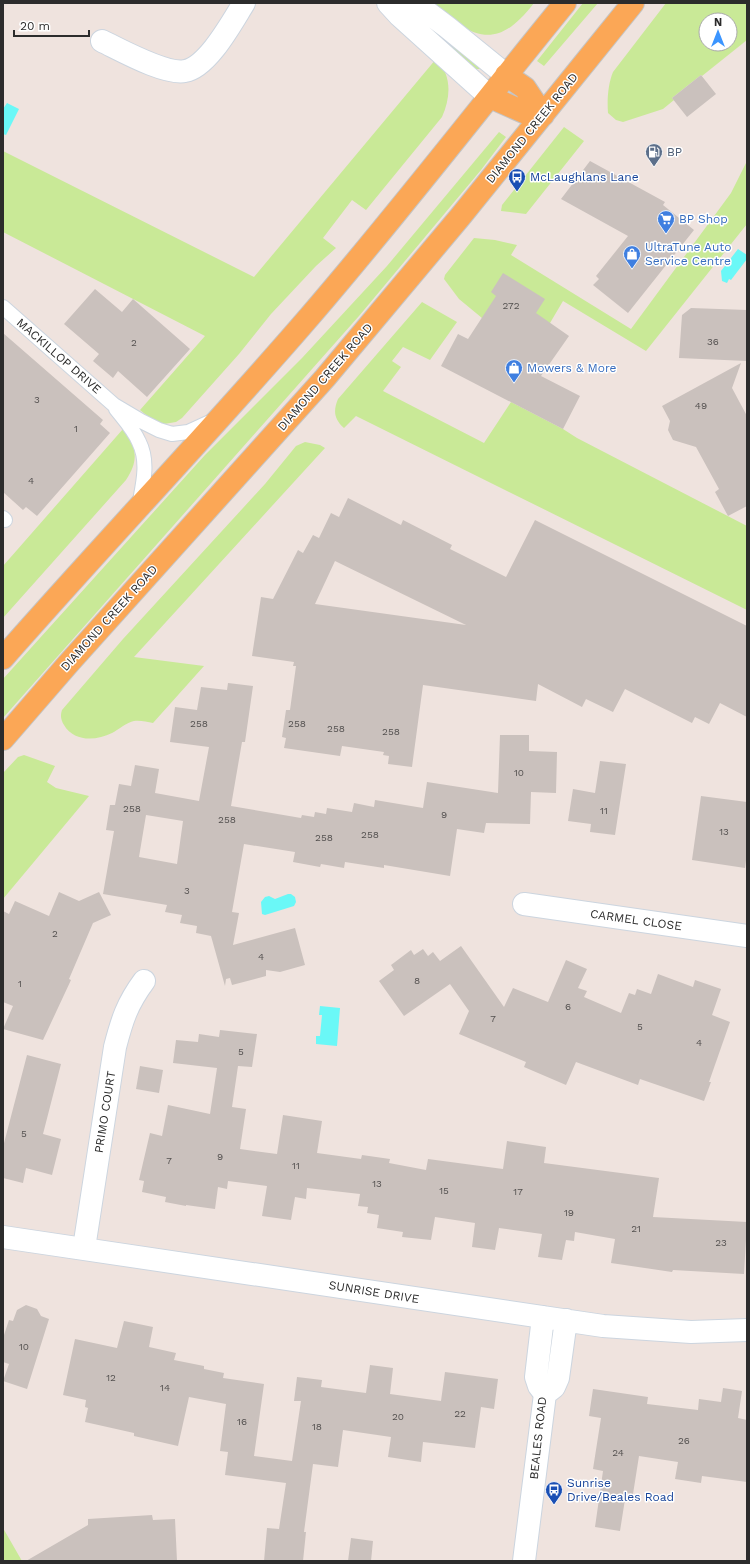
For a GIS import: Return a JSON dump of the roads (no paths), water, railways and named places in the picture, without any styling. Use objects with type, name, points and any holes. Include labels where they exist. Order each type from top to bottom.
[{"type":"main road","points":[[3,658],[308,318],[376,238],[565,3]]},
{"type":"main road","name":"DIAMOND CREEK ROAD","points":[[3,739],[68,664],[325,378],[456,223],[633,3]]},
{"type":"main road","points":[[506,75],[525,88],[543,115]]},
{"type":"main road","points":[[490,97],[526,112],[543,115]]},
{"type":"street","points":[[102,41],[153,65],[185,72],[198,66],[210,55],[244,3]]},
{"type":"street","points":[[388,3],[399,15],[490,97]]},
{"type":"street","points":[[416,3],[448,27],[506,75]]},
{"type":"street","name":"CARMEL CLOSE","points":[[524,904],[747,936]]},
{"type":"street","name":"PRIMO COURT","points":[[84,1248],[115,1047],[123,1017],[133,996],[144,981]]},
{"type":"street","name":"SUNRISE DRIVE","points":[[3,1237],[617,1327],[691,1332],[747,1330]]},
{"type":"street","name":"BEALES ROAD","points":[[524,1561],[545,1394],[539,1386],[536,1377],[543,1317]]},
{"type":"street","points":[[545,1394],[554,1387],[558,1378],[566,1320]]},
{"type":"lane","name":"MACKILLOP DRIVE","points":[[3,307],[114,405],[159,430],[172,434],[188,432],[217,419]]},
{"type":"lane","name":"MACKILLOP DRIVE","points":[[114,405],[139,442],[144,457],[145,475],[139,507]]},
{"type":"water","points":[[7,103],[19,109],[6,135],[3,134],[3,109]]},
{"type":"water","points":[[738,249],[747,255],[747,259],[731,280],[729,279],[727,283],[722,281],[721,271]]},
{"type":"water","points":[[288,894],[295,897],[296,902],[294,906],[265,915],[262,914],[261,902],[265,897],[269,896],[275,899]]},
{"type":"water","points":[[320,1006],[340,1008],[337,1046],[316,1044],[316,1036],[320,1036],[322,1015],[319,1015]]},
{"type":"place","name":"BP","points":[[654,167]]},
{"type":"place","name":"McLaughlans Lane","points":[[517,192]]},
{"type":"place","name":"BP Shop","points":[[666,234]]},
{"type":"place","name":"UltraTune Auto Service Centre","points":[[632,269]]},
{"type":"place","name":"Mowers & More","points":[[514,383]]},
{"type":"place","name":"Sunrise Drive/Beales Road","points":[[554,1505]]}]
